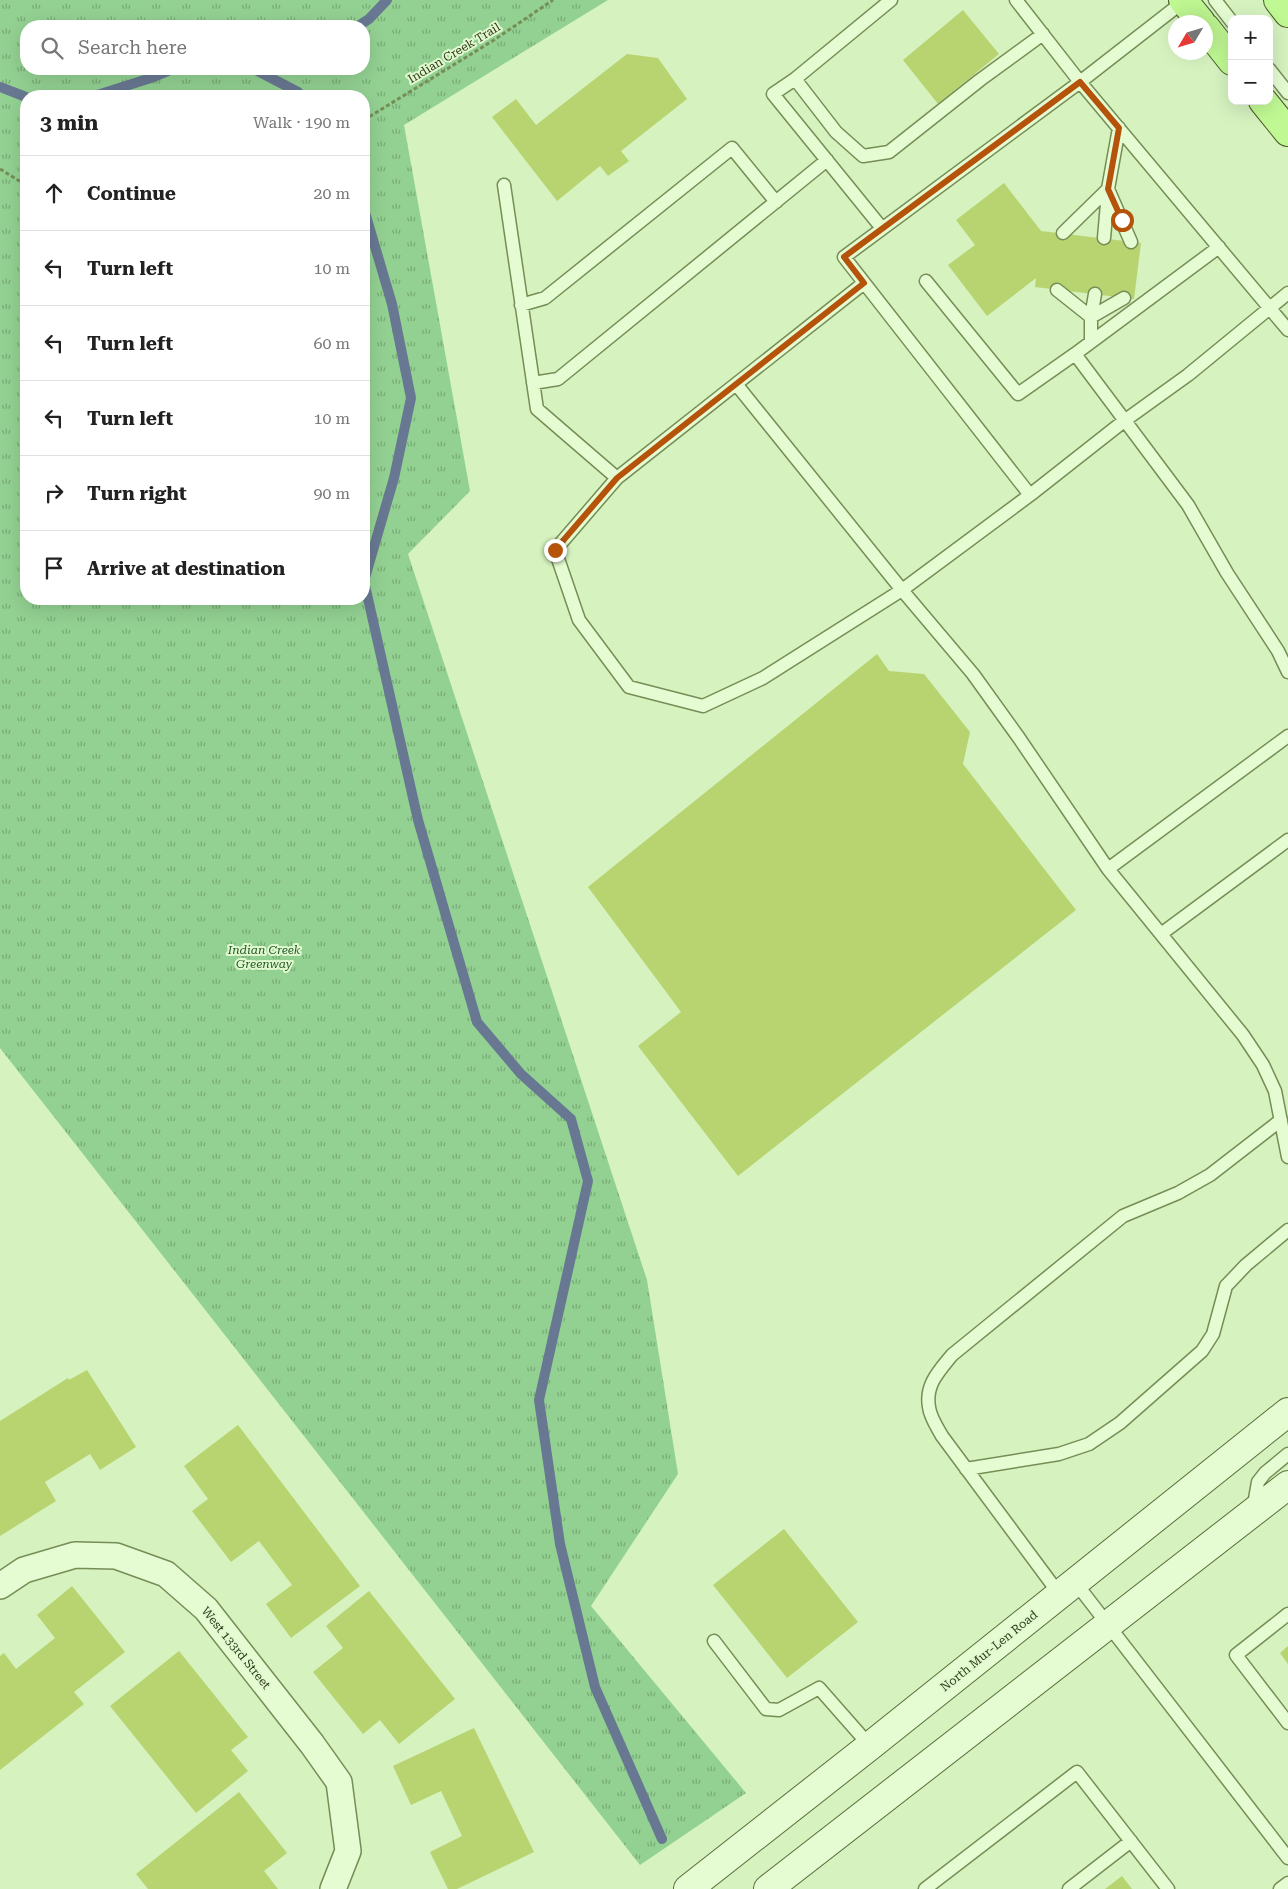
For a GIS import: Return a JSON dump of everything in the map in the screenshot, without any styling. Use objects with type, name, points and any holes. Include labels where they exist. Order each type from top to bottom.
[{"type":"main road","points":[[1184,0],[1196,15]]},
{"type":"main road","points":[[1278,0],[1288,13]]},
{"type":"main road","points":[[1213,37],[1231,60]]},
{"type":"main road","points":[[1266,105],[1288,132]]},
{"type":"main road","name":"North Mur-Len Road","points":[[688,1889],[1288,1412]]},
{"type":"main road","points":[[768,1889],[1288,1485]]},
{"type":"street","name":"West 133rd Street","points":[[0,1586],[24,1570],[75,1554],[116,1556],[166,1574],[206,1609],[312,1744],[339,1782],[348,1851],[333,1889]]},
{"type":"lane","points":[[881,227],[773,94],[795,79],[891,0]]},
{"type":"lane","points":[[1016,0],[1080,82],[1288,330]]},
{"type":"lane","points":[[1030,495],[844,257],[881,227],[1080,82],[1184,0]]},
{"type":"lane","points":[[1215,0],[1228,17]]},
{"type":"lane","points":[[795,79],[836,132],[863,156],[889,152],[980,80],[1043,34]]},
{"type":"lane","points":[[1273,74],[1288,93]]},
{"type":"lane","points":[[1104,238],[1108,189],[1119,128]]},
{"type":"lane","points":[[521,305],[544,298],[732,148],[776,202]]},
{"type":"lane","points":[[533,383],[558,379],[827,160]]},
{"type":"lane","points":[[504,185],[537,409],[617,478]]},
{"type":"lane","points":[[1063,233],[1108,189]]},
{"type":"lane","points":[[1108,189],[1132,242]]},
{"type":"lane","points":[[926,281],[1018,394],[1092,342],[1219,246]]},
{"type":"lane","points":[[864,283],[617,478],[555,550],[579,620],[629,687],[703,706],[762,678],[902,590],[1030,495],[1124,421],[1188,375],[1288,293]]},
{"type":"lane","points":[[1056,290],[1091,317]]},
{"type":"lane","points":[[1092,342],[1091,317],[1095,294]]},
{"type":"lane","points":[[1091,317],[1124,298]]},
{"type":"lane","points":[[1075,354],[1188,506],[1227,573],[1278,651],[1288,672]]},
{"type":"lane","points":[[736,384],[902,590],[973,674],[1108,869],[1243,1035],[1263,1065],[1275,1091],[1288,1157]]},
{"type":"lane","points":[[1108,869],[1288,736]]},
{"type":"lane","points":[[1161,934],[1288,840]]},
{"type":"lane","points":[[1280,1120],[1210,1175],[1178,1193],[1123,1216],[952,1355],[933,1378],[929,1390],[928,1408],[942,1436],[966,1469],[1068,1588],[1107,1625],[1288,1858]]},
{"type":"lane","points":[[966,1469],[1059,1454],[1089,1444],[1120,1424],[1202,1351],[1213,1334],[1226,1286],[1246,1265],[1288,1230]]},
{"type":"lane","points":[[1253,1513],[1258,1482],[1265,1473],[1288,1454]]},
{"type":"lane","points":[[1288,1614],[1236,1655],[1288,1723]]},
{"type":"lane","points":[[714,1641],[766,1709],[779,1710],[819,1688],[870,1746]]},
{"type":"lane","points":[[925,1889],[1077,1772],[1168,1889]]},
{"type":"lane","points":[[1069,1889],[1131,1842]]},
{"type":"lane","points":[[1280,1889],[1288,1883]]},
{"type":"path","name":"Indian Creek Trail","points":[[370,116],[494,40],[553,0]]},
{"type":"path","points":[[0,169],[20,181]]},
{"type":"green space","name":"Indian Creek Greenway","points":[[0,0],[608,0],[404,125],[470,491],[408,554],[647,1280],[678,1474],[591,1606],[746,1793],[640,1865],[0,1048]]},
{"type":"building","points":[[963,10],[999,54],[938,104],[903,60]]},
{"type":"building","points":[[627,54],[658,58],[687,99],[621,151],[629,161],[608,176],[600,166],[557,201],[492,117],[516,99],[536,125]]},
{"type":"building","points":[[1004,183],[1041,231],[1141,243],[1134,299],[1035,287],[1036,278],[987,316],[948,265],[975,245],[956,220]]},
{"type":"building","points":[[877,654],[889,671],[924,674],[970,732],[963,764],[1076,910],[738,1176],[638,1046],[681,1012],[588,887]]},
{"type":"building","points":[[87,1370],[136,1447],[100,1470],[90,1454],[45,1482],[56,1501],[0,1536],[0,1421],[68,1378],[69,1380]]},
{"type":"building","points":[[238,1425],[360,1586],[291,1638],[266,1604],[292,1585],[259,1541],[231,1562],[192,1511],[208,1499],[184,1466]]},
{"type":"building","points":[[784,1529],[858,1622],[787,1678],[713,1585]]},
{"type":"building","points":[[72,1586],[125,1652],[74,1692],[84,1704],[0,1770],[0,1656],[4,1653],[16,1669],[55,1638],[37,1615]]},
{"type":"building","points":[[369,1591],[455,1699],[399,1744],[380,1720],[363,1734],[313,1672],[343,1648],[326,1626]]},
{"type":"building","points":[[1288,1646],[1288,1664],[1280,1653]]},
{"type":"building","points":[[179,1651],[248,1737],[231,1750],[248,1771],[196,1813],[110,1706]]},
{"type":"building","points":[[474,1728],[534,1852],[457,1889],[448,1889],[430,1852],[462,1836],[441,1791],[411,1805],[393,1766]]},
{"type":"building","points":[[239,1792],[287,1853],[264,1871],[278,1889],[148,1889],[136,1874]]},
{"type":"building","points":[[1122,1876],[1132,1889],[1105,1889]]},
{"type":"waterway","points":[[367,20],[387,0]]},
{"type":"waterway","points":[[113,90],[159,75]]},
{"type":"waterway","points":[[265,75],[294,90]]},
{"type":"waterway","points":[[0,87],[20,95]]},
{"type":"waterway","points":[[370,230],[392,304],[411,398],[394,478],[370,560]]},
{"type":"waterway","points":[[369,605],[418,820],[477,1022],[521,1074],[571,1119],[588,1181],[539,1400],[560,1544],[595,1687],[662,1839]]},
{"type":"route","points":[[555,550],[617,478],[864,283],[844,257],[881,227],[1080,82],[1119,128],[1108,189],[1122,220]]}]
